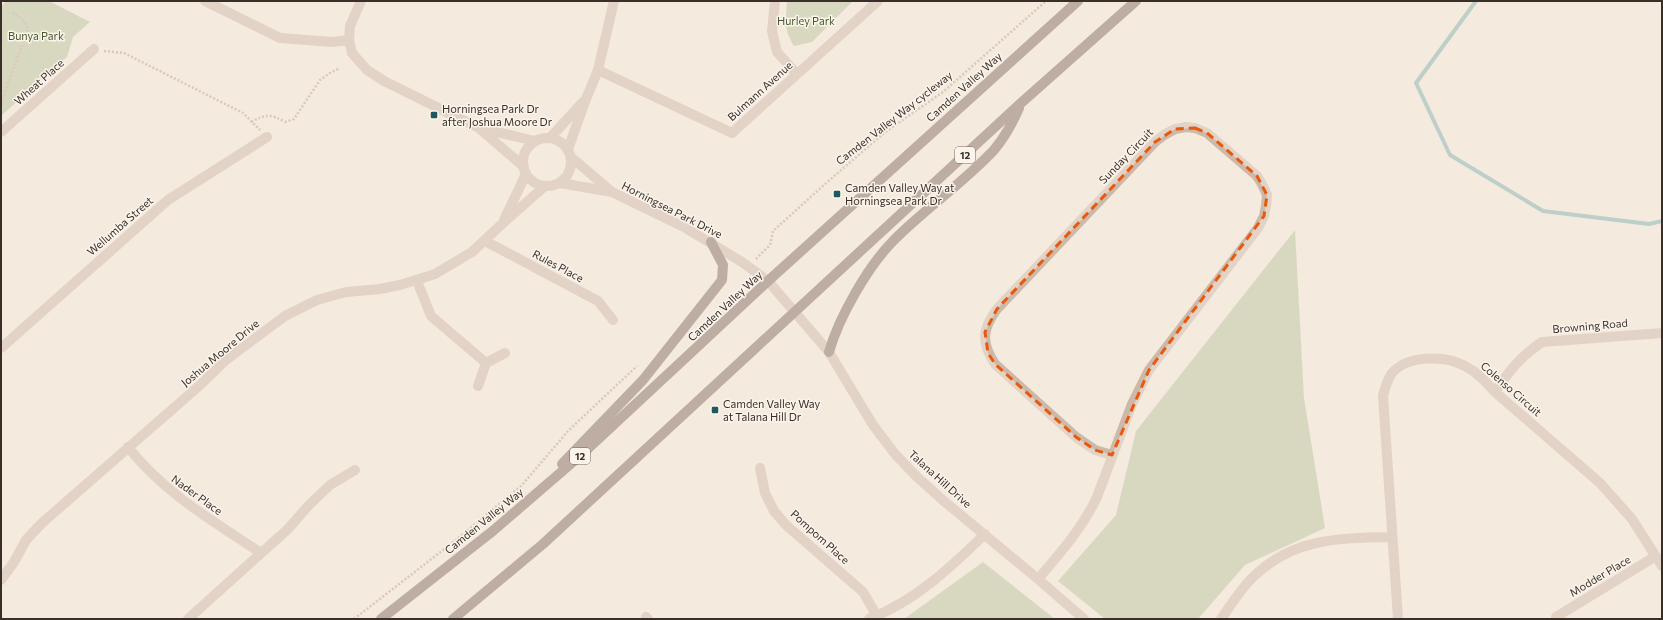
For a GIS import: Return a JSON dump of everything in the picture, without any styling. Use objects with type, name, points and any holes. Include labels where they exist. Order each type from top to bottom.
[{"type":"main road","name":"Camden Valley Way","points":[[381,619],[519,509],[581,455],[768,281],[1078,1]]},
{"type":"main road","name":"12","points":[[453,619],[543,544],[1022,103],[1136,1]]},
{"type":"main road","points":[[829,352],[834,333],[841,318],[884,250],[994,149],[1014,120],[1022,103]]},
{"type":"main road","points":[[519,509],[643,380],[722,280],[723,265],[711,242]]},
{"type":"street","points":[[205,1],[280,38],[332,42],[348,40]]},
{"type":"street","points":[[361,1],[350,26],[348,40],[352,52],[356,58],[372,74],[479,128],[535,141]]},
{"type":"street","points":[[560,183],[570,172],[570,153],[586,99],[598,70],[614,1]]},
{"type":"street","points":[[775,1],[772,31],[777,52],[797,74]]},
{"type":"street","name":"Bulmann Avenue","points":[[598,70],[732,133],[878,1]]},
{"type":"street","name":"Wheat Place","points":[[1,132],[94,49]]},
{"type":"street","points":[[525,171],[523,160],[525,152],[535,141],[542,138],[550,138],[586,99]]},
{"type":"street","name":"Sunday Circuit","points":[[1038,579],[1070,542],[1090,512],[1132,404],[1149,370],[1258,228],[1264,216],[1266,195],[1257,176],[1207,133],[1195,128],[1186,127],[1175,129],[1155,142],[997,309],[989,320],[985,332],[988,354],[995,364],[1076,438],[1095,450],[1112,455]]},
{"type":"street","points":[[479,128],[525,171],[531,180],[545,186]]},
{"type":"street","name":"Wellumba Street","points":[[1,348],[5,338],[168,200],[268,137]]},
{"type":"street","name":"Horningsea Park Drive","points":[[550,138],[563,144],[570,153],[612,192]]},
{"type":"street","name":"Joshua Moore Drive","points":[[502,224],[525,171]]},
{"type":"street","name":"Horningsea Park Drive","points":[[545,186],[560,183],[612,192],[684,227],[711,242],[768,281],[795,311]]},
{"type":"street","name":"Joshua Moore Drive","points":[[1,580],[14,562],[26,540],[42,523],[199,386],[226,360],[285,316],[317,300],[346,292],[380,289],[417,281],[453,265],[486,241],[502,224],[545,186]]},
{"type":"street","name":"Rules Place","points":[[486,241],[598,301],[613,320]]},
{"type":"street","points":[[417,281],[431,316],[486,363]]},
{"type":"street","name":"Talana Hill Drive","points":[[795,311],[829,352],[873,425],[895,454],[917,477],[1084,619]]},
{"type":"street","name":"Browning Road","points":[[1495,392],[1511,368],[1532,348],[1542,342],[1662,333]]},
{"type":"street","points":[[478,386],[486,363],[505,353]]},
{"type":"street","name":"Colenso Circuit","points":[[1398,619],[1383,396],[1386,383],[1393,373],[1402,365],[1413,361],[1436,359],[1451,360],[1465,366],[1479,376],[1495,392],[1600,483],[1632,519],[1662,566]]},
{"type":"street","name":"Nader Place","points":[[128,447],[149,472],[179,498],[261,553]]},
{"type":"street","name":"Pompom Place","points":[[760,468],[765,493],[774,511],[786,525],[863,592],[873,618]]},
{"type":"street","points":[[188,619],[288,529],[309,505],[330,485],[355,470]]},
{"type":"street","points":[[873,618],[897,606],[946,572],[985,534]]},
{"type":"street","points":[[1221,619],[1240,592],[1253,577],[1284,554],[1303,546],[1340,538],[1392,537]]},
{"type":"street","name":"Modder Place","points":[[1556,617],[1656,556]]},
{"type":"path","name":"Camden Valley Way cycleway","points":[[762,254],[770,246],[773,231],[824,184],[884,133],[943,92],[1046,1]]},
{"type":"path","points":[[1,103],[28,29],[22,19],[12,12]]},
{"type":"path","points":[[94,49],[124,53],[243,113],[268,137]]},
{"type":"path","points":[[251,122],[262,115],[276,117],[285,122],[294,119],[320,80],[330,72],[340,68]]},
{"type":"path","points":[[354,619],[456,540],[522,485],[569,430],[640,364]]},
{"type":"highlighted area","points":[[1195,128],[1207,133],[1257,176],[1267,195],[1264,216],[1149,370],[1112,455],[1095,450],[1076,437],[995,364],[988,353],[985,332],[997,309],[1155,142],[1175,129]]},
{"type":"green space","name":"Bunya Park","points":[[6,1],[49,1],[90,22],[73,37],[67,57],[1,116],[1,7]]},
{"type":"green space","name":"Hurley Park","points":[[787,1],[853,1],[812,42],[794,46],[790,40],[787,29]]},
{"type":"green space","points":[[1295,230],[1304,398],[1325,528],[1245,565],[1198,619],[1105,619],[1058,581],[1116,515],[1136,431]]},
{"type":"green space","points":[[983,562],[1055,619],[904,619]]},
{"type":"waterway","points":[[1476,1],[1416,83],[1450,155],[1543,211],[1649,224],[1662,221]]},
{"type":"place","name":"Horningsea Park Dr after Joshua Moore Dr","points":[[434,115]]},
{"type":"place","name":"Camden Valley Way at Horningsea Park Dr","points":[[837,194]]},
{"type":"place","name":"Camden Valley Way at Talana Hill Dr","points":[[715,410]]}]
